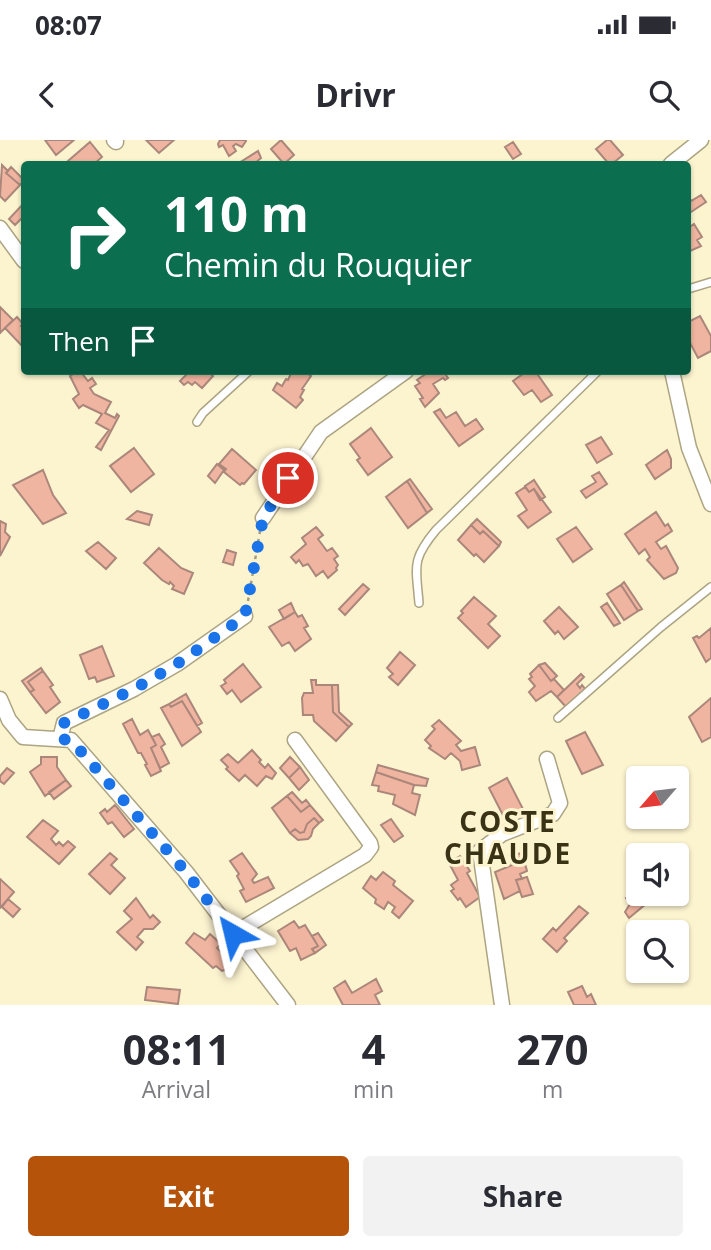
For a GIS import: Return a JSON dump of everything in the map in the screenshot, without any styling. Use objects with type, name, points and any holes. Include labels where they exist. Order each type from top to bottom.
[{"type":"street","points":[[675,161],[701,140]]},
{"type":"street","points":[[0,228],[21,257]]},
{"type":"street","points":[[263,518],[321,432],[400,375]]},
{"type":"street","points":[[673,375],[689,447],[711,504]]},
{"type":"street","points":[[60,739],[64,723],[134,689],[177,664],[245,616]]},
{"type":"street","points":[[0,699],[9,720],[23,737],[71,740],[186,872],[288,1005]]},
{"type":"street","points":[[233,934],[365,855],[371,847],[295,740]]},
{"type":"street","points":[[502,1005],[480,851],[502,834],[553,814],[560,803],[547,759]]},
{"type":"lane","points":[[691,288],[711,282]]},
{"type":"lane","points":[[197,422],[202,413],[245,375]]},
{"type":"lane","points":[[419,603],[415,561],[422,547],[444,522],[594,375]]},
{"type":"lane","points":[[558,718],[661,627],[711,587]]},
{"type":"path","points":[[245,616],[263,518]]},
{"type":"building","points":[[45,140],[74,140],[56,155]]},
{"type":"building","points":[[146,140],[174,140],[159,153]]},
{"type":"building","points":[[220,140],[246,141],[242,147],[236,144],[233,146],[236,151],[229,156],[223,145],[219,147]]},
{"type":"building","points":[[281,140],[294,155],[287,161],[281,161],[271,149]]},
{"type":"building","points":[[610,140],[623,155],[616,161],[606,161],[596,149]]},
{"type":"building","points":[[90,142],[102,157],[97,161],[68,161]]},
{"type":"building","points":[[513,142],[521,154],[513,159],[505,147]]},
{"type":"building","points":[[258,151],[261,158],[258,161],[242,161]]},
{"type":"building","points":[[2,165],[8,171],[6,173],[20,185],[5,201],[0,196]]},
{"type":"building","points":[[11,167],[21,177],[21,184],[20,185],[6,173]]},
{"type":"building","points":[[701,195],[706,202],[691,212],[691,201]]},
{"type":"building","points":[[21,206],[21,219],[15,225],[9,219]]},
{"type":"building","points":[[694,224],[702,237],[697,240],[701,246],[691,251],[691,226]]},
{"type":"building","points":[[0,307],[13,320],[0,333]]},
{"type":"building","points":[[700,316],[711,336],[711,351],[698,358],[691,345],[691,320]]},
{"type":"building","points":[[17,317],[21,322],[21,345],[5,328]]},
{"type":"building","points":[[83,375],[88,381],[92,378],[96,384],[90,388],[94,394],[111,402],[105,413],[115,418],[117,414],[119,416],[101,450],[96,447],[109,430],[96,423],[102,414],[83,405],[79,408],[73,399],[79,394],[70,376]]},
{"type":"building","points":[[186,375],[213,376],[202,388],[195,382],[192,385],[188,382],[184,385],[180,381]]},
{"type":"building","points":[[290,375],[311,376],[302,389],[304,390],[300,397],[303,400],[296,408],[273,390],[277,383],[282,386],[286,379],[288,380]]},
{"type":"building","points":[[424,375],[446,375],[448,378],[433,384],[439,393],[425,407],[415,386],[420,383],[417,380]]},
{"type":"building","points":[[521,375],[538,375],[552,395],[541,402],[532,390],[524,395],[513,381]]},
{"type":"building","points":[[440,409],[446,418],[456,412],[465,426],[476,419],[483,429],[459,446],[434,412]]},
{"type":"building","points":[[371,428],[392,457],[368,475],[350,444]]},
{"type":"building","points":[[601,437],[612,454],[597,463],[586,445]]},
{"type":"building","points":[[134,448],[154,474],[131,492],[110,466]]},
{"type":"building","points":[[232,449],[256,470],[244,484],[240,485],[224,472],[226,469],[219,464]]},
{"type":"building","points":[[667,450],[671,468],[655,479],[646,465]]},
{"type":"building","points":[[217,464],[224,470],[215,483],[208,476]]},
{"type":"building","points":[[43,470],[53,495],[66,513],[43,524],[13,485]]},
{"type":"building","points":[[599,472],[607,484],[586,498],[581,491],[596,482],[592,476]]},
{"type":"building","points":[[410,479],[432,509],[427,513],[407,481]]},
{"type":"building","points":[[534,480],[545,497],[540,500],[534,489],[529,492],[525,486]]},
{"type":"building","points":[[407,481],[427,513],[408,528],[386,497]]},
{"type":"building","points":[[525,487],[529,492],[534,489],[551,512],[528,528],[518,516],[527,510],[516,493]]},
{"type":"building","points":[[137,511],[152,515],[149,525],[127,519]]},
{"type":"building","points":[[656,512],[665,526],[668,524],[672,531],[656,542],[661,549],[666,546],[678,568],[676,573],[664,579],[647,560],[650,557],[645,549],[639,554],[625,534]]},
{"type":"building","points":[[477,519],[501,542],[499,546],[483,531],[480,534],[471,525]]},
{"type":"building","points":[[0,521],[6,524],[5,532],[10,537],[0,556]]},
{"type":"building","points":[[471,525],[480,534],[483,531],[499,546],[484,562],[458,540]]},
{"type":"building","points":[[316,527],[323,535],[318,539],[327,551],[332,548],[338,556],[334,559],[338,565],[337,570],[328,578],[323,571],[316,576],[308,564],[303,566],[299,560],[296,563],[291,557],[306,544],[302,538]]},
{"type":"building","points":[[576,527],[592,549],[573,562],[557,539]]},
{"type":"building","points":[[98,542],[116,558],[106,569],[86,551]]},
{"type":"building","points":[[159,548],[181,568],[193,573],[184,594],[172,589],[174,586],[170,582],[169,584],[162,580],[144,563]]},
{"type":"building","points":[[227,550],[236,553],[233,565],[223,562]]},
{"type":"building","points":[[624,582],[642,609],[638,611],[621,585]]},
{"type":"building","points":[[363,584],[369,589],[345,615],[339,609]]},
{"type":"building","points":[[621,585],[638,611],[624,620],[607,594]]},
{"type":"building","points":[[474,597],[496,616],[488,624],[500,636],[488,648],[458,618]]},
{"type":"building","points":[[291,603],[295,612],[284,619],[279,610]]},
{"type":"building","points":[[607,603],[620,623],[614,626],[601,607]]},
{"type":"building","points":[[559,607],[578,627],[564,639],[558,631],[555,634],[544,621]]},
{"type":"building","points":[[295,612],[298,617],[302,615],[308,626],[304,628],[311,639],[295,651],[289,642],[282,646],[269,627]]},
{"type":"building","points":[[711,628],[711,658],[706,662],[693,638],[699,638]]},
{"type":"building","points":[[102,646],[114,676],[97,682],[95,677],[89,679],[80,655]]},
{"type":"building","points":[[400,652],[415,665],[398,685],[389,677],[393,674],[387,668]]},
{"type":"building","points":[[545,663],[557,676],[551,681],[539,665]]},
{"type":"building","points":[[243,664],[261,687],[241,702],[232,690],[227,694],[221,686],[226,683],[224,680]]},
{"type":"building","points":[[539,665],[551,681],[554,679],[564,690],[557,697],[551,691],[536,701],[529,692],[535,686],[529,679],[532,677],[530,674]]},
{"type":"building","points":[[41,668],[43,671],[28,682],[34,690],[30,692],[22,681]]},
{"type":"building","points":[[43,671],[60,702],[46,713],[30,692],[34,690],[28,682]]},
{"type":"building","points":[[581,674],[584,677],[577,684],[585,689],[566,707],[557,697]]},
{"type":"building","points":[[311,680],[316,680],[316,685],[332,685],[333,712],[349,727],[336,741],[314,721],[313,715],[303,715],[304,693],[313,693]]},
{"type":"building","points":[[332,685],[338,685],[339,712],[352,724],[349,727],[333,712]]},
{"type":"building","points":[[186,694],[202,723],[197,726],[182,701],[171,707],[169,704]]},
{"type":"building","points":[[711,698],[711,737],[702,742],[689,717]]},
{"type":"building","points":[[182,701],[201,732],[182,746],[161,708],[169,704],[171,707]]},
{"type":"building","points":[[132,719],[140,735],[148,730],[156,745],[151,748],[161,771],[151,776],[145,765],[147,764],[123,724]]},
{"type":"building","points":[[439,720],[461,741],[456,745],[461,751],[475,747],[480,765],[462,770],[460,761],[451,753],[445,759],[429,748],[431,746],[425,740],[435,729],[432,726]]},
{"type":"building","points":[[585,732],[603,765],[582,774],[566,741]]},
{"type":"building","points":[[159,734],[165,744],[161,747],[169,763],[160,768],[151,748],[156,745],[152,737]]},
{"type":"building","points":[[252,750],[265,768],[268,764],[276,773],[272,779],[266,776],[257,786],[245,775],[239,781],[221,760],[228,754],[238,763]]},
{"type":"building","points":[[41,757],[57,757],[57,767],[66,780],[45,796],[30,772],[41,764]]},
{"type":"building","points":[[290,757],[300,767],[289,778],[280,768]]},
{"type":"building","points":[[378,765],[428,779],[426,786],[414,785],[376,772]]},
{"type":"building","points":[[300,767],[309,780],[299,790],[289,778]]},
{"type":"building","points":[[7,768],[14,773],[4,784],[0,781],[0,776]]},
{"type":"building","points":[[376,772],[414,785],[412,793],[420,795],[415,815],[393,804],[395,795],[378,791],[379,786],[372,785]]},
{"type":"building","points":[[507,778],[524,811],[506,821],[489,788]]},
{"type":"building","points":[[66,780],[71,786],[54,799],[49,792]]},
{"type":"building","points":[[292,792],[302,803],[306,800],[310,805],[301,812],[287,796]]},
{"type":"building","points":[[287,796],[301,812],[310,805],[323,820],[319,823],[314,818],[307,824],[304,832],[300,833],[295,829],[290,833],[272,808]]},
{"type":"building","points":[[115,805],[134,829],[124,837],[112,822],[108,824],[100,813],[105,809],[107,812]]},
{"type":"building","points":[[314,818],[319,823],[308,839],[298,840],[290,833],[295,829],[300,833],[304,832],[307,824]]},
{"type":"building","points":[[391,819],[403,836],[394,842],[381,825]]},
{"type":"building","points":[[43,820],[58,831],[51,839],[56,845],[59,842],[63,846],[68,841],[75,847],[59,864],[27,837]]},
{"type":"building","points":[[110,853],[117,859],[111,865],[125,878],[110,894],[89,874]]},
{"type":"building","points":[[242,853],[257,874],[252,880],[254,883],[268,877],[274,888],[246,902],[240,891],[244,889],[237,876],[239,874],[230,861]]},
{"type":"building","points":[[522,853],[527,871],[520,874],[522,879],[516,880],[520,891],[504,899],[495,872],[512,865],[509,856]]},
{"type":"building","points":[[460,856],[470,871],[467,873],[480,897],[466,907],[451,891],[454,889],[451,885],[458,880],[449,863]]},
{"type":"building","points":[[383,872],[395,881],[393,885],[413,901],[399,918],[392,912],[395,907],[388,902],[384,909],[375,903],[376,899],[363,888],[371,876],[376,880]]},
{"type":"building","points":[[527,877],[533,894],[522,897],[516,880]]},
{"type":"building","points":[[0,879],[14,892],[0,908]]},
{"type":"building","points":[[136,898],[150,918],[153,915],[160,922],[153,929],[144,929],[137,937],[143,942],[136,950],[117,932],[132,919],[124,911]]},
{"type":"building","points":[[8,899],[20,909],[13,917],[2,907]]},
{"type":"building","points":[[579,906],[588,913],[564,938],[567,941],[557,952],[543,939],[553,928],[556,931]]},
{"type":"building","points":[[629,906],[643,906],[629,918],[625,912]]},
{"type":"building","points":[[294,921],[299,928],[305,925],[318,946],[312,949],[315,953],[301,960],[296,948],[290,951],[278,931]]},
{"type":"building","points":[[194,933],[205,940],[210,934],[221,944],[217,948],[233,963],[228,969],[222,971],[216,966],[213,968],[186,943]]},
{"type":"building","points":[[318,933],[326,945],[315,953],[312,949],[318,946],[312,936]]},
{"type":"building","points":[[376,979],[382,991],[375,995],[380,1005],[343,1005],[334,988],[345,981],[352,993]]},
{"type":"building","points":[[582,986],[587,997],[591,994],[596,1005],[574,1005],[568,992]]},
{"type":"building","points":[[147,987],[180,990],[178,1004],[145,1000]]},
{"type":"district","name":"COSTE CHAUDE","points":[[508,837]]},
{"type":"route","points":[[233,934],[186,872],[71,740],[60,739],[64,723],[134,689],[177,664],[245,616],[263,518],[288,478]]}]
